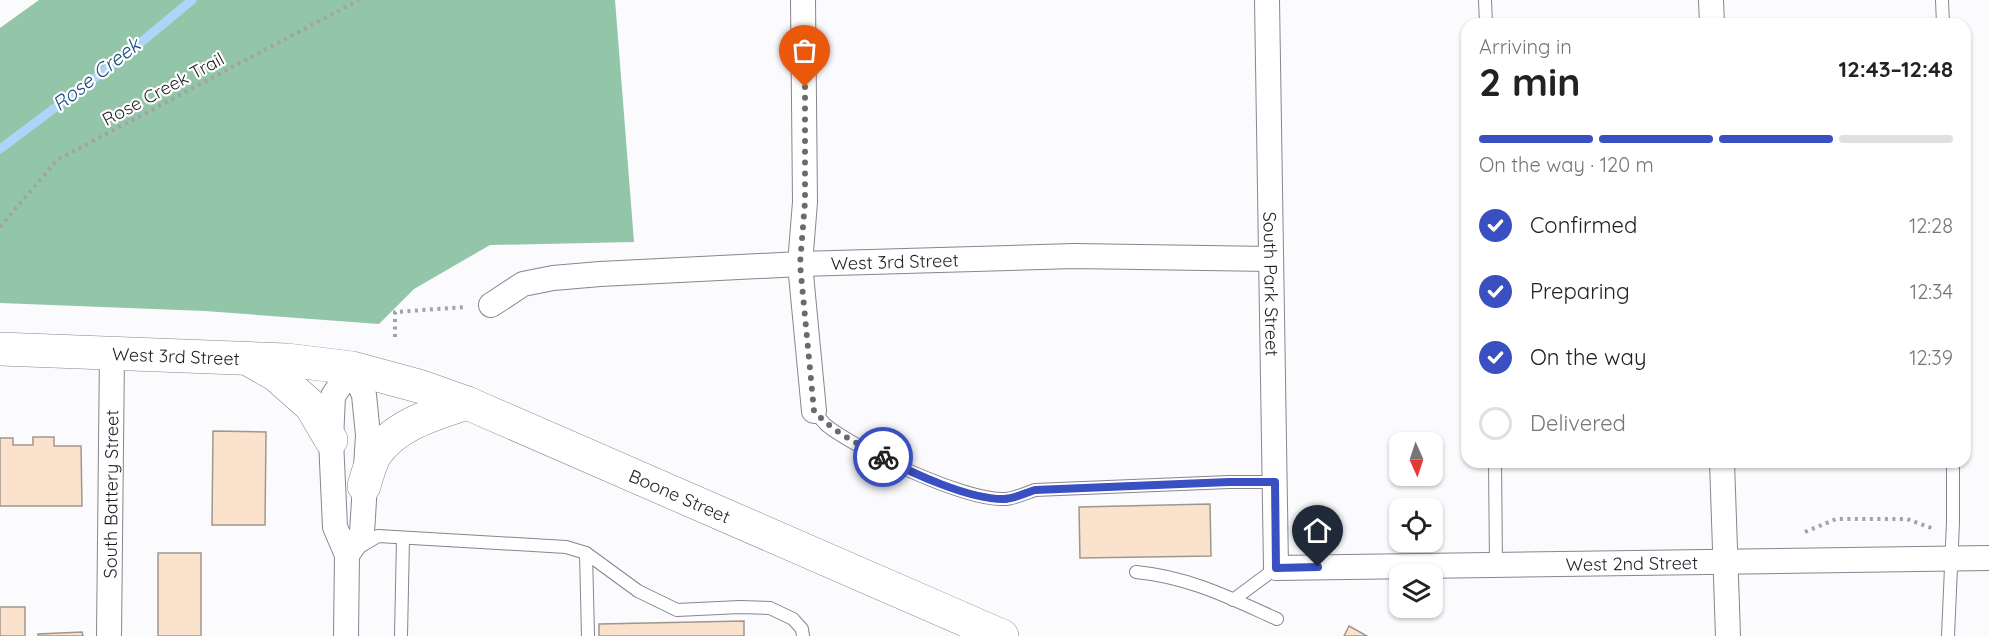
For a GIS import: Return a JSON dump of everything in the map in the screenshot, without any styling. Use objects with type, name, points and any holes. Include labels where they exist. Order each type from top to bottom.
[{"type":"main road","name":"West 3rd Street","points":[[0,349],[287,360],[352,368]]},
{"type":"main road","points":[[247,358],[276,375],[310,406],[331,440]]},
{"type":"main road","name":"Boone Street","points":[[352,368],[422,387],[467,403],[1002,636]]},
{"type":"main road","points":[[363,486],[375,455],[395,435],[428,417],[467,403]]},
{"type":"street","points":[[803,0],[805,202],[800,264],[814,411]]},
{"type":"street","name":"South Park Street","points":[[1268,0],[1276,568]]},
{"type":"street","points":[[1711,0],[1712,18]]},
{"type":"street","name":"West 3rd Street","points":[[491,305],[523,284],[553,278],[800,264],[1074,256],[1271,259]]},
{"type":"street","name":"South Battery Street","points":[[109,636],[112,352]]},
{"type":"street","points":[[346,636],[347,555],[335,527],[331,440],[333,396],[352,368]]},
{"type":"street","points":[[347,555],[362,533],[363,486],[368,435],[364,395],[352,368]]},
{"type":"street","points":[[1722,468],[1728,636]]},
{"type":"street","name":"West 2nd Street","points":[[1276,568],[1726,562],[1951,549],[1989,558]]},
{"type":"lane","points":[[1485,0],[1486,18]]},
{"type":"lane","points":[[1942,0],[1943,18]]},
{"type":"lane","points":[[814,411],[826,424],[851,441],[894,463],[982,497],[1006,499],[1035,490],[1275,482]]},
{"type":"lane","points":[[1495,468],[1496,565]]},
{"type":"lane","points":[[1948,636],[1953,468]]},
{"type":"lane","points":[[347,555],[378,536],[566,547],[586,553],[638,591],[677,610],[770,608],[793,619],[802,629],[803,636]]},
{"type":"lane","points":[[401,636],[403,538]]},
{"type":"lane","points":[[586,553],[588,636]]},
{"type":"lane","points":[[1233,600],[1276,568]]},
{"type":"lane","points":[[1136,572],[1163,575],[1214,591],[1277,620]]},
{"type":"path","name":"Rose Creek Trail","points":[[0,227],[57,160],[359,0]]},
{"type":"path","points":[[395,337],[395,312],[491,305]]},
{"type":"path","points":[[1795,532],[1805,532],[1836,519],[1907,519],[1936,530],[1951,549]]},
{"type":"green space","points":[[39,0],[615,0],[634,242],[490,245],[414,289],[379,324],[205,311],[0,303],[0,28]]},
{"type":"building","points":[[213,431],[266,432],[265,525],[212,525]]},
{"type":"building","points":[[33,437],[54,437],[54,446],[81,446],[82,506],[0,506],[0,438],[13,438],[13,445],[33,445]]},
{"type":"building","points":[[1210,504],[1211,556],[1080,558],[1079,507]]},
{"type":"building","points":[[158,553],[201,553],[201,636],[158,636]]},
{"type":"building","points":[[0,607],[25,607],[25,636],[0,636]]},
{"type":"building","points":[[744,621],[744,636],[599,636],[599,624]]},
{"type":"building","points":[[1349,626],[1367,636],[1344,636]]},
{"type":"building","points":[[82,632],[83,636],[38,636],[38,634]]},
{"type":"waterway","name":"Rose Creek","points":[[0,149],[128,53],[192,0]]},
{"type":"way so far","points":[[805,87],[805,202],[800,287],[805,312],[814,411],[826,424],[851,441],[883,457]]},
{"type":"route","points":[[883,457],[961,491],[982,497],[1006,499],[1035,490],[1275,482],[1276,568],[1318,567]]}]
